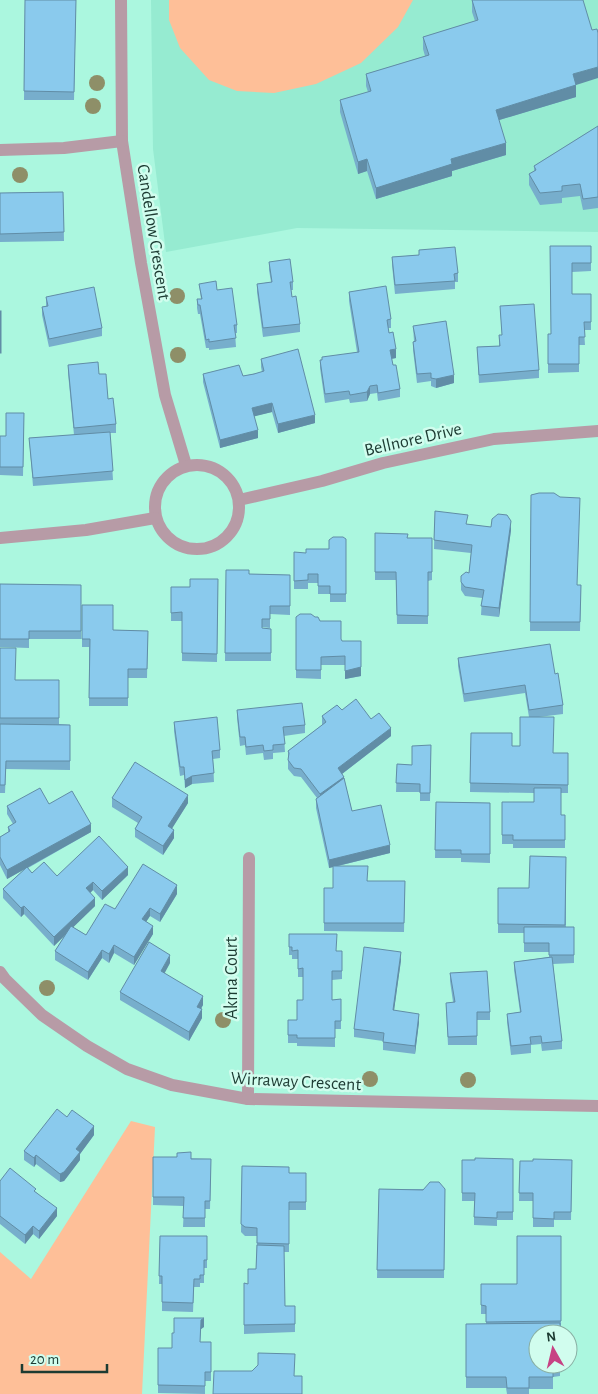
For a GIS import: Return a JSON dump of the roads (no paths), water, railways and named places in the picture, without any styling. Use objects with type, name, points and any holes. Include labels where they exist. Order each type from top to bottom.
[{"type":"street","name":"Candellow Crescent","points":[[121,0],[122,140],[141,263],[165,395],[186,465]]},
{"type":"street","points":[[0,150],[64,148],[122,140]]},
{"type":"street","name":"Bellnore Drive","points":[[239,500],[322,481],[383,463],[494,439],[598,431]]},
{"type":"street","points":[[186,465],[213,467],[233,484],[239,500],[238,516],[225,538],[208,548],[185,548],[163,533],[155,518],[156,494],[169,474],[186,465]]},
{"type":"street","points":[[0,538],[86,530],[155,518]]},
{"type":"street","name":"Akma Court","points":[[248,1100],[249,858]]},
{"type":"street","name":"Wirraway Crescent","points":[[0,972],[42,1015],[87,1046],[127,1069],[172,1085],[248,1100],[598,1106]]}]
